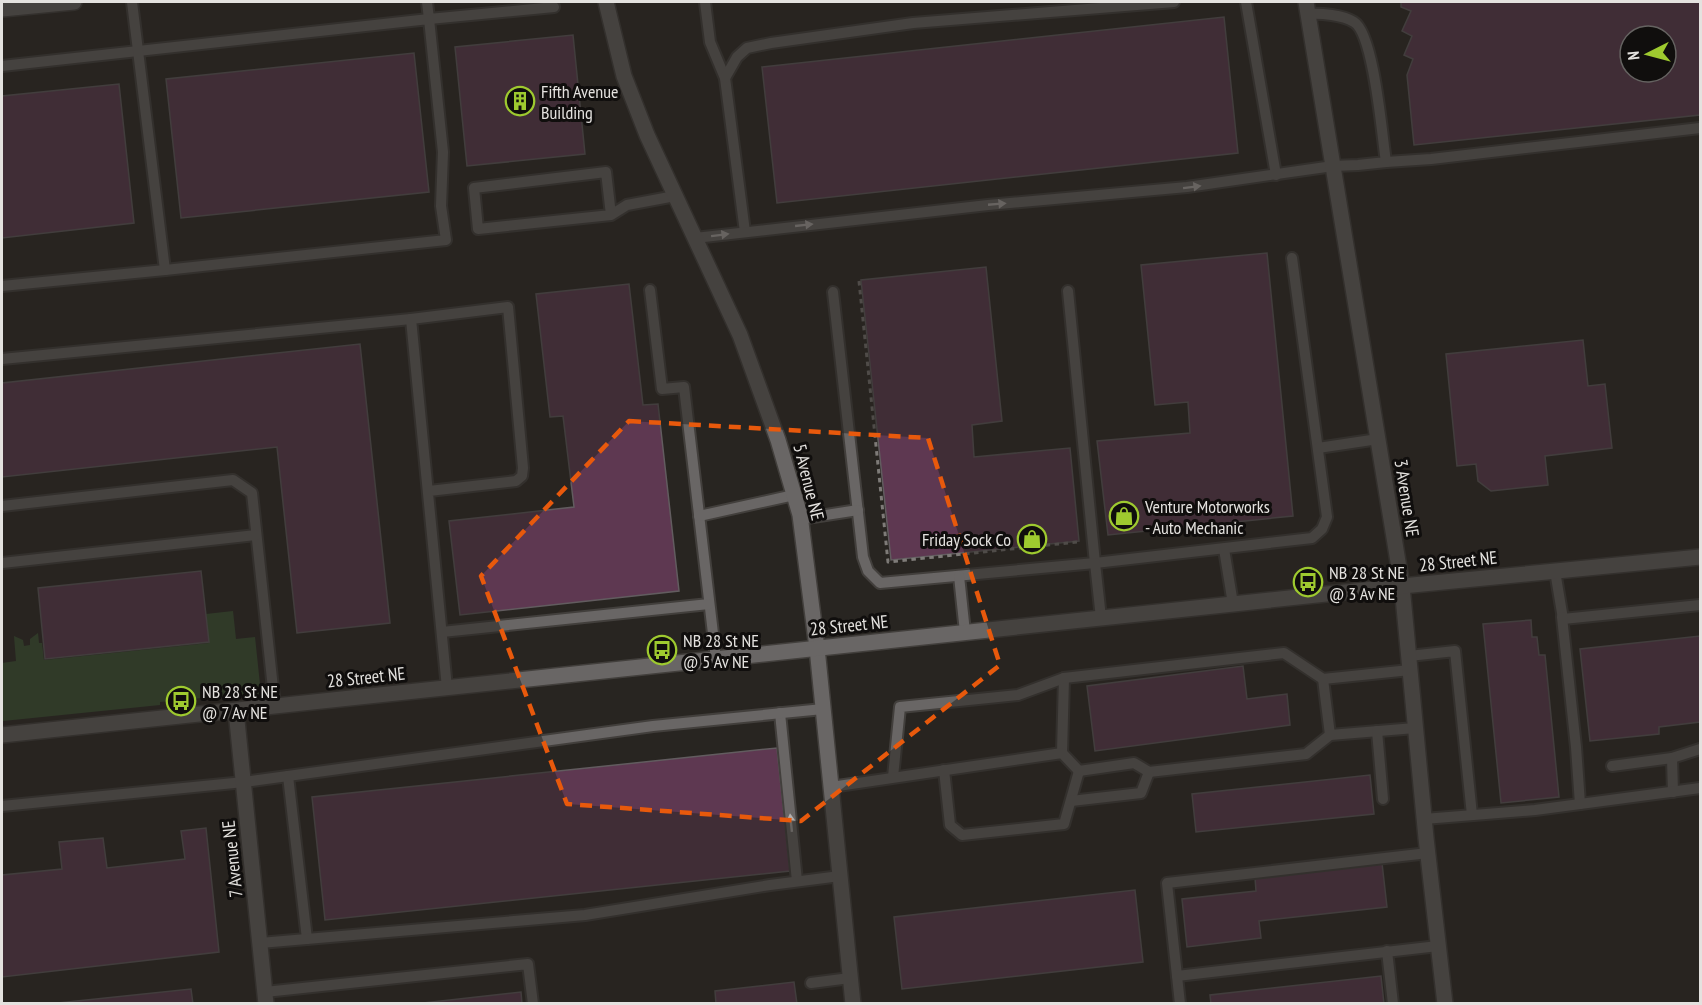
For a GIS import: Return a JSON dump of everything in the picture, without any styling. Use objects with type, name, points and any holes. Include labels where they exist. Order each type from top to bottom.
[{"type":"street","points":[[2,9],[74,2]]},
{"type":"street","name":"5 Avenue NE","points":[[606,2],[624,76],[647,135],[740,335],[778,440],[800,519],[817,648],[853,1004]]},
{"type":"street","name":"3 Avenue NE","points":[[1307,8],[1402,586],[1424,819],[1445,1004]]},
{"type":"street","name":"28 Street NE","points":[[2,735],[1402,586],[1701,557]]},
{"type":"street","name":"7 Avenue NE","points":[[236,711],[266,998]]},
{"type":"lane","points":[[132,2],[165,270]]},
{"type":"lane","points":[[2,286],[446,240],[441,206],[443,152],[427,2]]},
{"type":"lane","points":[[705,2],[710,42],[725,78],[746,232]]},
{"type":"lane","points":[[725,78],[736,57],[747,48],[771,43],[913,23],[1174,2]]},
{"type":"lane","points":[[1246,2],[1276,175]]},
{"type":"lane","points":[[2,66],[554,7]]},
{"type":"lane","points":[[1307,8],[1355,22],[1363,33],[1373,69],[1386,162]]},
{"type":"lane","points":[[695,238],[988,205],[1187,187],[1333,166],[1431,159],[1701,128]]},
{"type":"lane","points":[[611,214],[606,172],[474,188],[478,229],[611,214],[627,205],[675,196]]},
{"type":"lane","points":[[833,292],[863,557],[868,572],[880,583],[1224,549],[1312,538],[1323,530],[1327,517],[1292,258]]},
{"type":"lane","points":[[650,290],[662,389],[684,387],[716,659]]},
{"type":"lane","points":[[1068,291],[1101,618]]},
{"type":"lane","points":[[2,359],[411,319],[508,307],[522,476],[516,481],[429,491]]},
{"type":"lane","points":[[411,319],[447,688]]},
{"type":"lane","points":[[1318,448],[1378,439]]},
{"type":"lane","points":[[2,506],[233,480],[252,493],[275,707]]},
{"type":"lane","points":[[699,516],[794,495]]},
{"type":"lane","points":[[800,519],[858,510]]},
{"type":"lane","points":[[2,564],[256,535]]},
{"type":"lane","points":[[1224,549],[1233,604]]},
{"type":"lane","points":[[1555,571],[1576,747],[1580,804]]},
{"type":"lane","points":[[959,576],[964,632]]},
{"type":"lane","points":[[442,632],[709,604]]},
{"type":"lane","points":[[1562,617],[1563,619],[1701,605]]},
{"type":"lane","points":[[893,777],[900,707],[1018,695],[1064,678],[1284,653],[1323,679],[1409,663],[1455,651],[1472,815]]},
{"type":"lane","points":[[1064,678],[1062,753],[1079,771]]},
{"type":"lane","points":[[1323,679],[1330,735]]},
{"type":"lane","points":[[2,807],[244,782],[653,726],[823,709]]},
{"type":"lane","points":[[780,714],[797,881]]},
{"type":"lane","points":[[1079,771],[1134,763],[1149,772],[1306,754],[1330,735],[1415,728]]},
{"type":"lane","points":[[1377,731],[1383,799]]},
{"type":"lane","points":[[1612,766],[1672,758],[1701,750]]},
{"type":"lane","points":[[831,787],[1062,753]]},
{"type":"lane","points":[[1672,758],[1672,792]]},
{"type":"lane","points":[[944,770],[950,825],[962,835],[1064,824],[1079,771]]},
{"type":"lane","points":[[1071,801],[1141,793],[1149,772]]},
{"type":"lane","points":[[288,776],[307,939]]},
{"type":"lane","points":[[1424,819],[1535,810],[1701,788]]},
{"type":"lane","points":[[1180,1004],[1167,883],[1428,853]]},
{"type":"lane","points":[[260,943],[585,915],[840,876]]},
{"type":"lane","points":[[1177,976],[1438,946]]},
{"type":"lane","points":[[1387,951],[1393,1004]]},
{"type":"lane","points":[[266,998],[528,964],[533,1004]]},
{"type":"lane","points":[[811,983],[850,978]]},
{"type":"path","points":[[859,281],[888,562],[1077,542]]},
{"type":"highlighted area","points":[[629,421],[928,438],[1000,665],[801,821],[567,804],[481,576]]},
{"type":"green space","points":[[233,611],[236,639],[255,637],[261,694],[160,702],[160,705],[3,721],[2,663],[16,661],[14,636],[23,640],[24,646],[30,645],[30,639],[38,633],[44,660],[209,643],[206,614]]},
{"type":"building","points":[[1401,2],[1700,2],[1700,115],[1414,145],[1407,75],[1413,59],[1404,55],[1412,36],[1402,31],[1411,11],[1401,7]]},
{"type":"building","points":[[1224,17],[1238,153],[777,203],[762,67]]},
{"type":"building","name":"Fifth Avenue Building","points":[[573,35],[585,154],[467,166],[455,47]]},
{"type":"building","points":[[414,53],[429,192],[181,218],[166,79]]},
{"type":"building","points":[[119,84],[134,223],[2,238],[2,96]]},
{"type":"building","points":[[1267,253],[1293,516],[1108,535],[1097,441],[1190,433],[1188,402],[1155,405],[1141,265]]},
{"type":"building","points":[[986,267],[1002,421],[972,425],[974,457],[1070,448],[1079,541],[891,560],[861,280]]},
{"type":"building","points":[[629,284],[643,405],[658,404],[679,591],[460,615],[449,521],[574,507],[563,416],[550,417],[536,294]]},
{"type":"building","points":[[1583,340],[1588,386],[1605,384],[1612,448],[1545,456],[1548,485],[1491,491],[1478,481],[1476,464],[1457,466],[1446,354]]},
{"type":"building","points":[[360,344],[390,623],[297,633],[277,447],[2,477],[2,383]]},
{"type":"building","points":[[201,571],[209,642],[45,659],[38,588]]},
{"type":"building","points":[[1531,620],[1532,637],[1537,637],[1539,655],[1545,655],[1559,797],[1501,803],[1483,624]]},
{"type":"building","points":[[1700,636],[1700,722],[1659,727],[1659,734],[1590,741],[1580,649]]},
{"type":"building","points":[[1243,666],[1247,699],[1287,694],[1290,725],[1095,751],[1087,686]]},
{"type":"building","points":[[777,748],[790,871],[325,920],[312,797]]},
{"type":"building","points":[[1370,775],[1374,814],[1196,832],[1192,794]]},
{"type":"building","points":[[206,828],[219,952],[2,977],[2,875],[62,869],[59,842],[103,838],[107,868],[185,859],[181,831]]},
{"type":"building","points":[[1382,863],[1387,907],[1259,921],[1261,938],[1187,947],[1182,899],[1256,891],[1255,878]]},
{"type":"building","points":[[1135,890],[1143,962],[902,989],[894,917]]},
{"type":"building","points":[[1381,976],[1384,1004],[1211,1004],[1210,995]]},
{"type":"building","points":[[794,982],[797,1004],[716,1004],[715,991]]},
{"type":"building","points":[[191,989],[193,1004],[48,1004]]},
{"type":"building","points":[[521,992],[522,1004],[414,1004]]},
{"type":"place","name":"Fifth Avenue Building","points":[[520,101]]},
{"type":"place","name":"Venture Motorworks - Auto Mechanic","points":[[1124,516]]},
{"type":"place","name":"Friday Sock Co","points":[[1032,539]]},
{"type":"place","name":"NB 28 St NE @ 3 Av NE","points":[[1308,582]]},
{"type":"place","name":"NB 28 St NE @ 5 Av NE","points":[[662,650]]},
{"type":"place","name":"NB 28 St NE @ 7 Av NE","points":[[181,701]]}]
